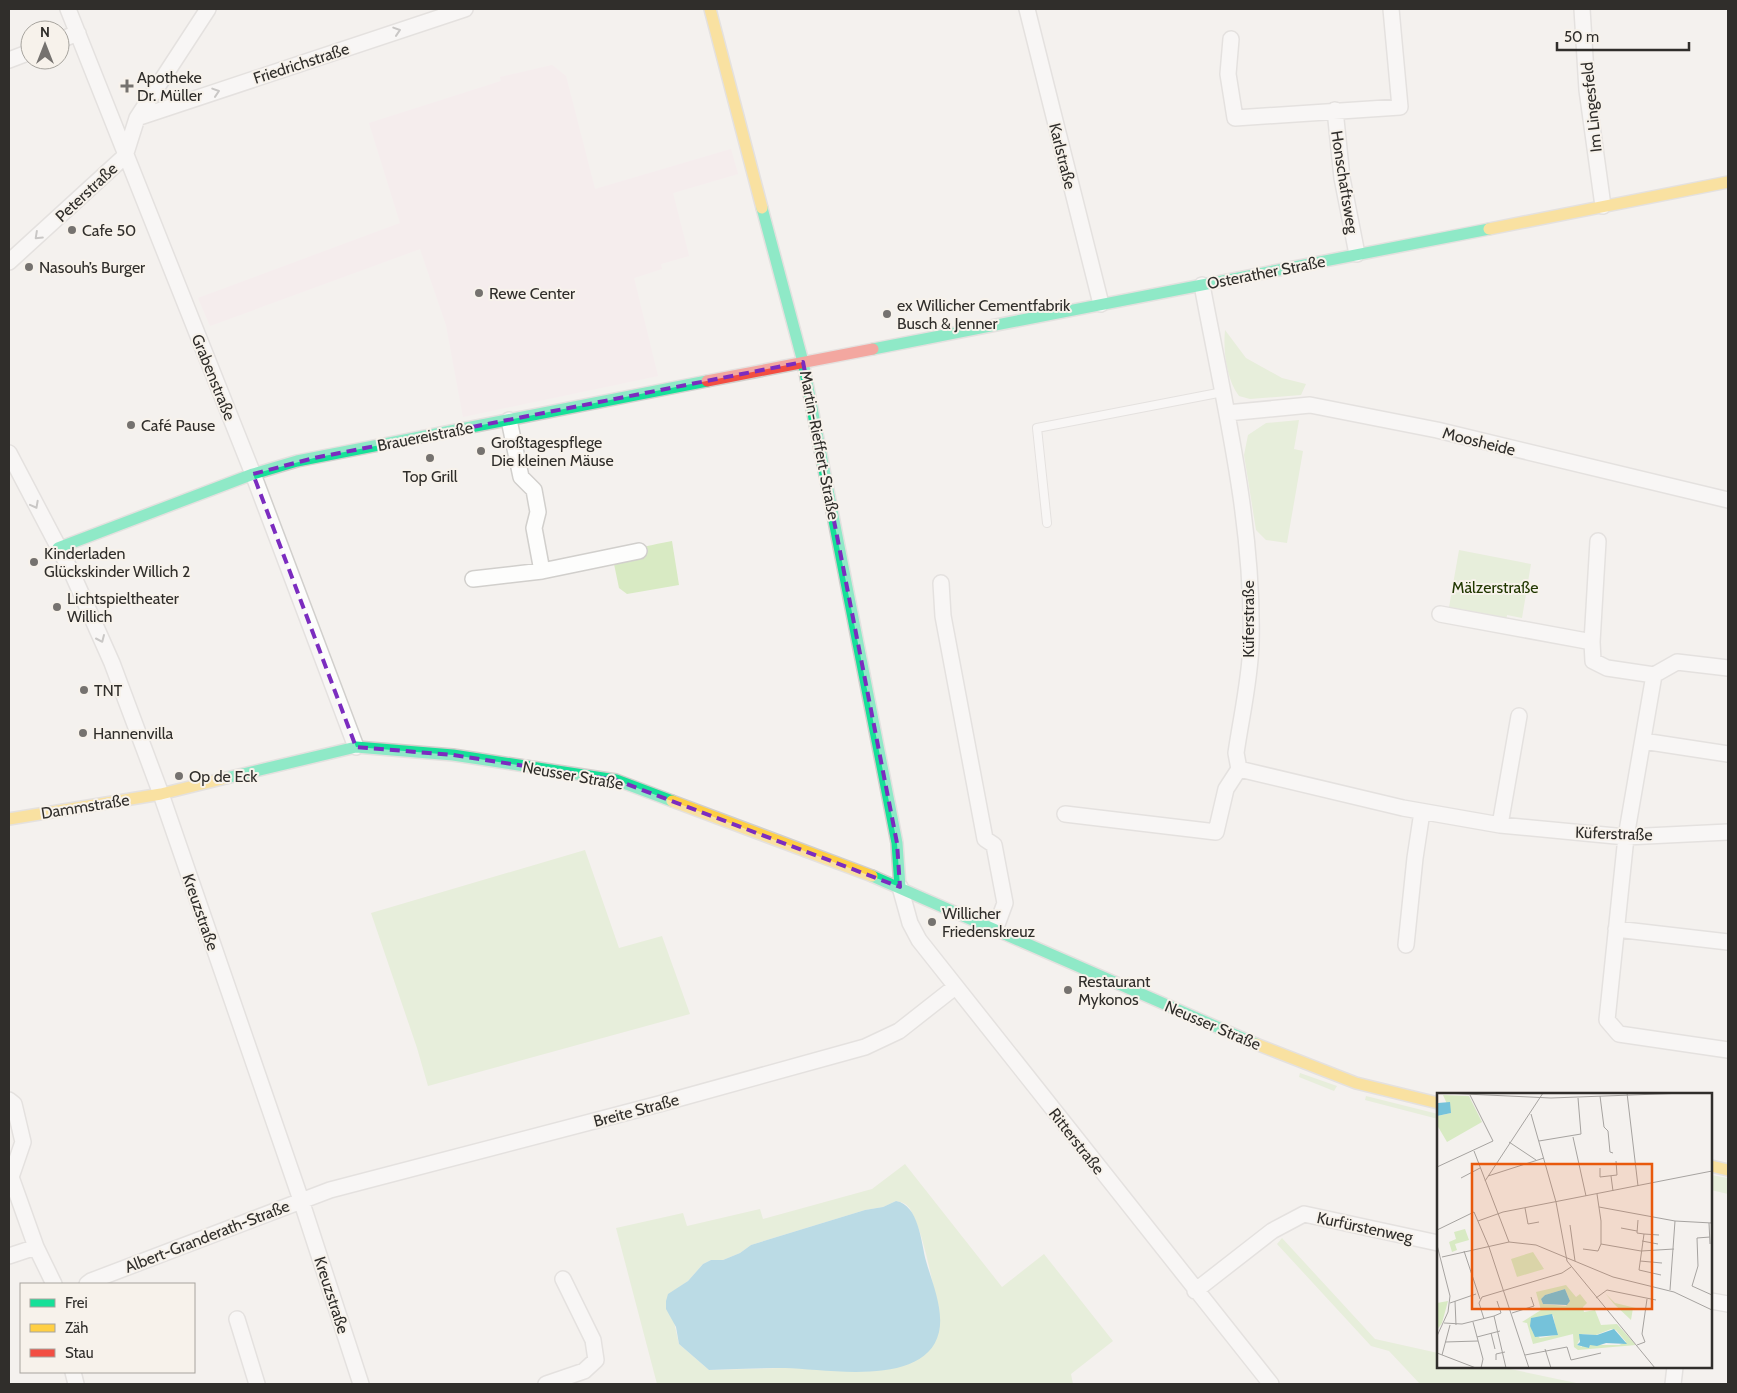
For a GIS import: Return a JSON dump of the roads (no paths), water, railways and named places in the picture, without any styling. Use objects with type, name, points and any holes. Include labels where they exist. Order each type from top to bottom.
[{"type":"street","name":"Grabenstraße","points":[[68,9],[253,474],[356,747]]},
{"type":"street","name":"Peterstraße","points":[[9,262],[125,156],[137,118],[208,9]]},
{"type":"street","name":"Friedrichstraße","points":[[137,118],[465,9]]},
{"type":"street","name":"Martin-Rieffert-Straße","points":[[710,9],[803,362],[897,843],[900,888]]},
{"type":"street","name":"Karlstraße","points":[[1027,9],[1101,304]]},
{"type":"street","name":"Honschaftsweg","points":[[1231,39],[1228,74],[1236,118],[1400,106],[1391,9]]},
{"type":"street","name":"Im Lingesfeld","points":[[1582,9],[1587,90],[1603,206]]},
{"type":"street","points":[[70,36],[78,33]]},
{"type":"street","name":"Honschaftsweg","points":[[1335,110],[1342,178],[1357,254]]},
{"type":"street","name":"Osterather Straße","points":[[803,362],[1728,182]]},
{"type":"street","name":"Küferstraße","points":[[1202,285],[1227,413],[1247,542],[1250,636],[1236,753],[1239,769],[1422,812],[1500,825],[1626,837],[1728,832]]},
{"type":"street","name":"Brauereistraße","points":[[58,548],[253,474],[297,461],[803,362]]},
{"type":"street","name":"Moosheide","points":[[1227,413],[1310,405],[1437,430],[1728,500]]},
{"type":"street","points":[[509,420],[521,477],[534,490],[538,512],[534,528],[542,572]]},
{"type":"street","name":"Kreuzstraße","points":[[10,460],[72,573],[112,663],[161,794],[301,1200],[361,1384]]},
{"type":"street","points":[[1598,541],[1592,642],[1593,661],[1607,668],[1654,675],[1677,662],[1728,668]]},
{"type":"street","points":[[473,580],[542,572],[640,551]]},
{"type":"street","points":[[941,583],[943,616],[985,839],[994,846],[1004,894],[1004,908],[995,930]]},
{"type":"street","points":[[1440,614],[1592,642]]},
{"type":"street","points":[[1654,675],[1626,837],[1607,1020],[1619,1034],[1728,1050]]},
{"type":"street","points":[[1500,825],[1519,716]]},
{"type":"street","points":[[1642,740],[1728,754]]},
{"type":"street","name":"Neusser Straße","points":[[161,794],[356,747],[453,755],[616,780],[900,888],[1216,1028],[1348,1080],[1437,1103]]},
{"type":"street","points":[[1065,814],[1216,832],[1226,789],[1239,769]]},
{"type":"street","name":"Dammstraße","points":[[9,819],[161,794]]},
{"type":"street","points":[[1406,945],[1422,812]]},
{"type":"street","name":"Ritterstraße","points":[[900,888],[914,932],[955,987],[1195,1291],[1271,1384]]},
{"type":"street","points":[[1616,929],[1728,942]]},
{"type":"street","name":"Breite Straße","points":[[301,1200],[355,1183],[659,1104],[865,1047],[898,1031],[955,987]]},
{"type":"street","points":[[9,1100],[14,1104],[23,1142],[10,1176],[36,1247],[54,1283]]},
{"type":"street","points":[[1712,1166],[1728,1170]]},
{"type":"street","name":"Albert-Granderath-Straße","points":[[88,1283],[301,1200]]},
{"type":"street","name":"Kurfürstenweg","points":[[1195,1291],[1272,1232],[1304,1214],[1437,1243]]},
{"type":"street","points":[[9,1256],[36,1247]]},
{"type":"street","points":[[546,1384],[584,1371],[596,1360],[592,1340],[563,1279]]},
{"type":"street","points":[[1712,1300],[1728,1304]]},
{"type":"street","points":[[237,1319],[257,1384]]},
{"type":"street","points":[[1673,1384],[1676,1368]]},
{"type":"lane","points":[[1047,523],[1037,428],[1223,392]]},
{"type":"water","points":[[896,1201],[910,1209],[918,1225],[939,1305],[939,1332],[930,1350],[915,1361],[895,1368],[872,1371],[848,1372],[785,1368],[709,1370],[679,1344],[676,1327],[666,1309],[668,1294],[688,1281],[703,1264],[711,1260],[723,1260],[740,1253],[751,1245],[865,1210],[883,1207]]},
{"type":"place","name":"Apotheke Dr. Müller","points":[[127,86]]},
{"type":"place","name":"Cafe 50","points":[[72,230]]},
{"type":"place","name":"Nasouh’s Burger","points":[[29,267]]},
{"type":"place","name":"Rewe Center","points":[[479,293]]},
{"type":"place","name":"ex Willicher Cementfabrik Busch & Jenner","points":[[887,314]]},
{"type":"place","name":"Café Pause","points":[[131,425]]},
{"type":"place","name":"Großtagespflege Die kleinen Mäuse","points":[[481,451]]},
{"type":"place","name":"Top Grill","points":[[430,458]]},
{"type":"place","name":"Kinderladen Glückskinder Willich 2","points":[[34,562]]},
{"type":"place","name":"Lichtspieltheater Willich","points":[[57,607]]},
{"type":"place","name":"TNT","points":[[84,690]]},
{"type":"place","name":"Hannenvilla","points":[[83,733]]},
{"type":"place","name":"Op de Eck","points":[[179,776]]},
{"type":"place","name":"Willicher Friedenskreuz","points":[[932,922]]},
{"type":"place","name":"Restaurant Mykonos","points":[[1068,990]]},
{"type":"park label","name":"Mälzerstraße","points":[[1495,587]]}]
